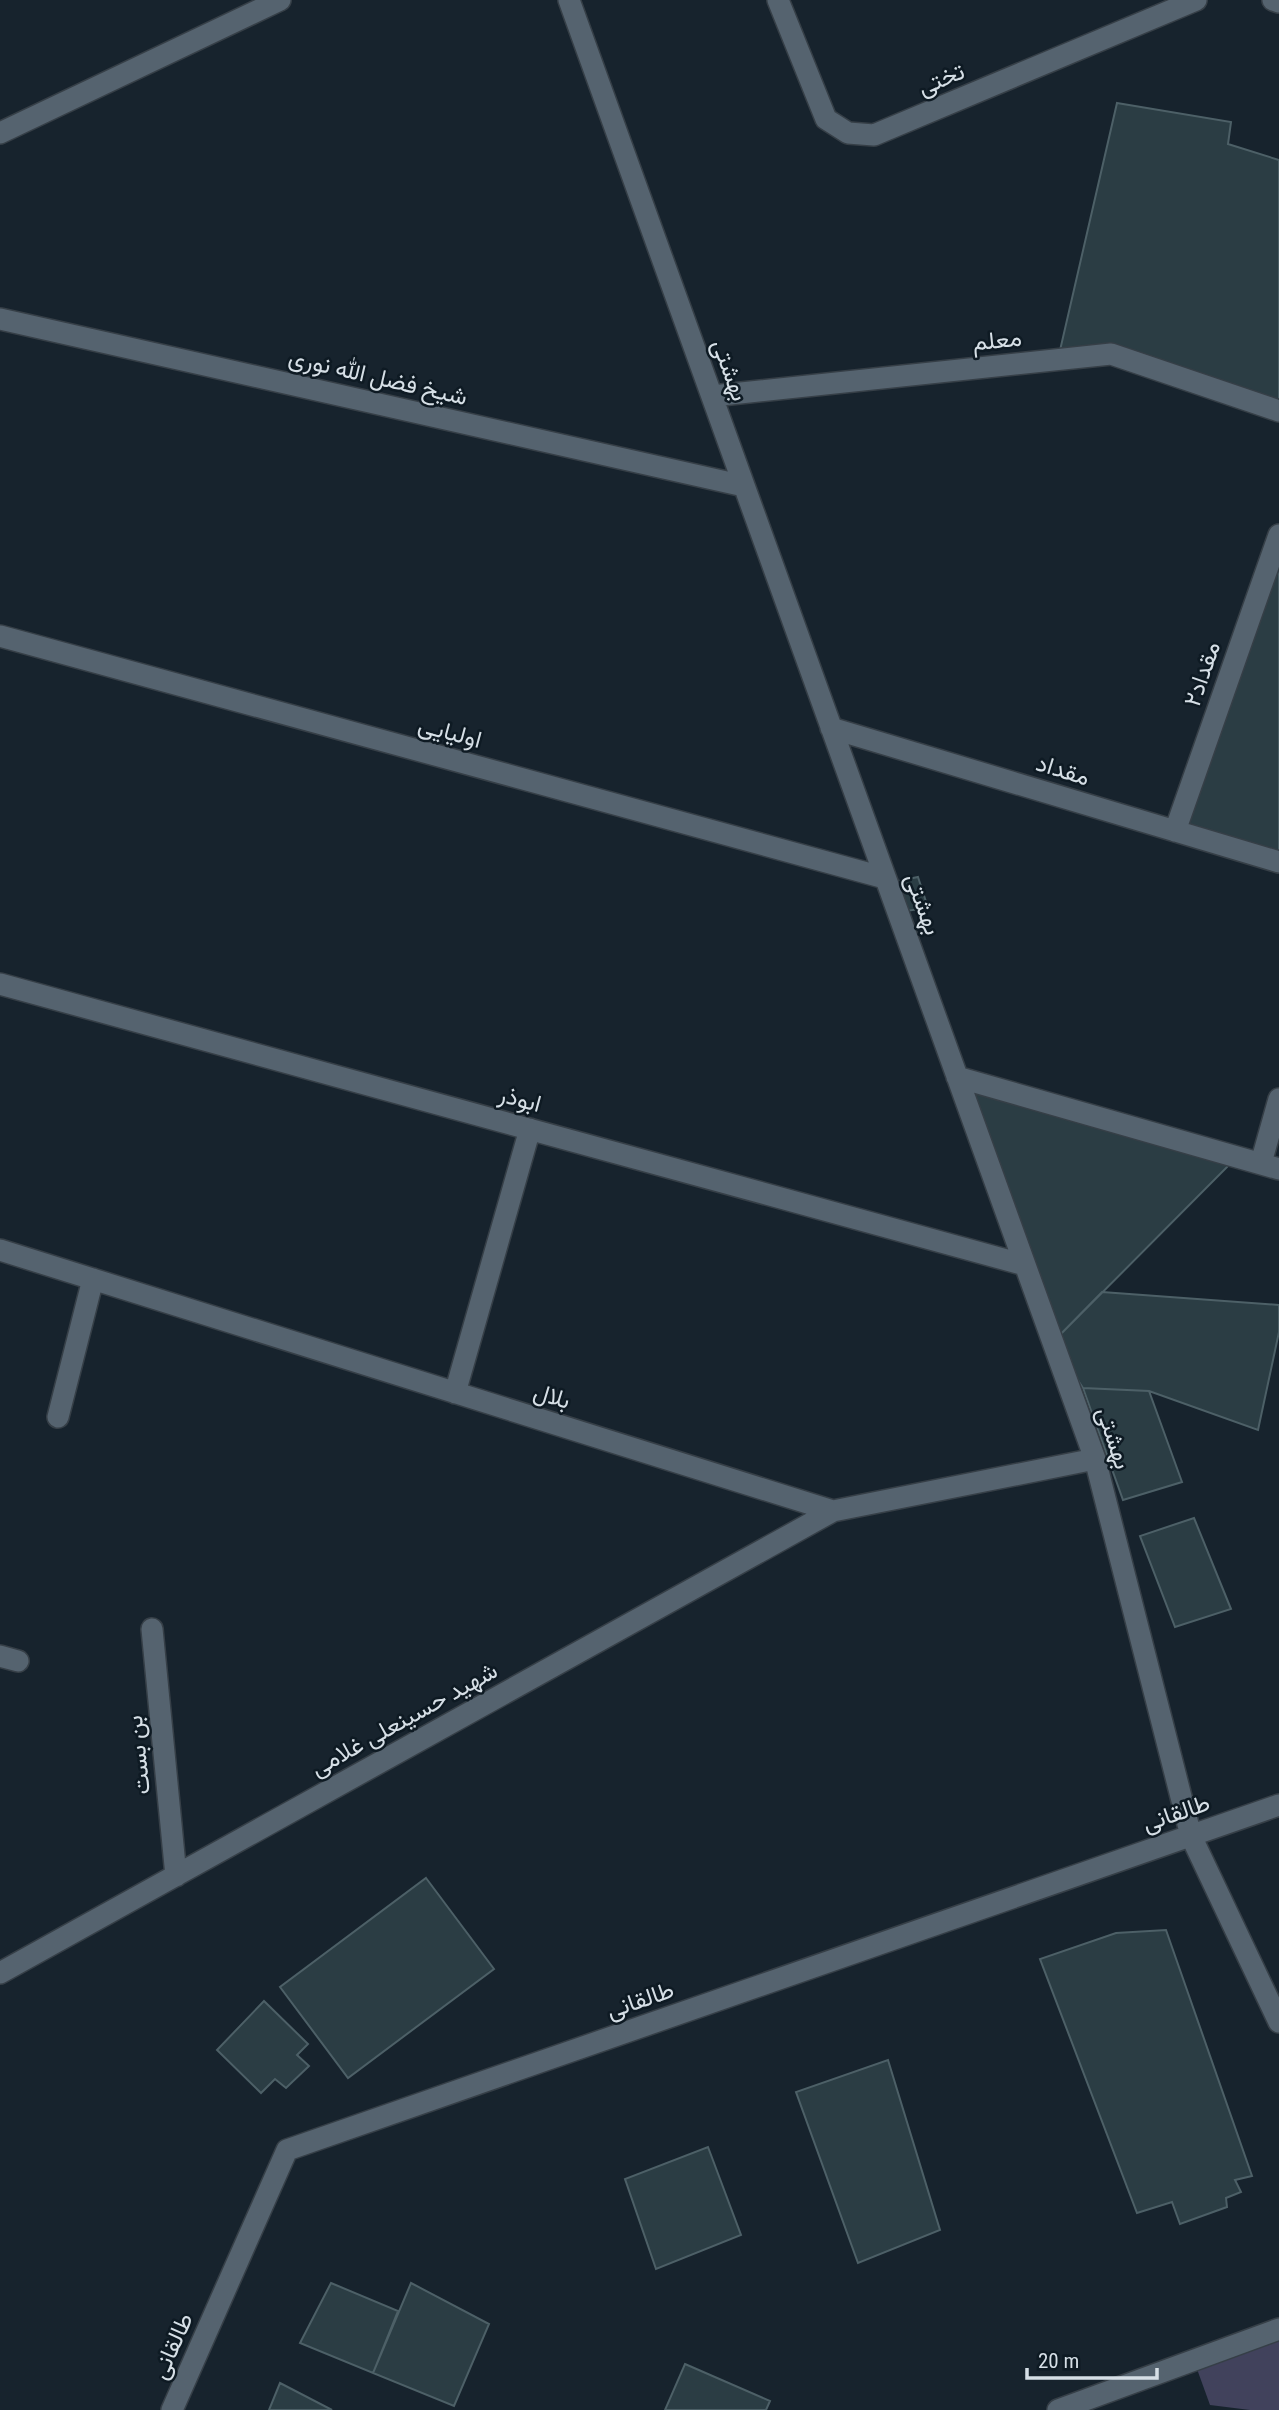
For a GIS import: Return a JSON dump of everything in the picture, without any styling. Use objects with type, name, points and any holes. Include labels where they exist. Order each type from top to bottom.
[{"type":"street","points":[[0,133],[280,0]]},
{"type":"street","name":"بهشتی","points":[[569,0],[1095,1459],[1191,1836],[1279,2022]]},
{"type":"street","name":"تختی","points":[[778,0],[826,119],[848,133],[874,135],[1196,0]]},
{"type":"street","points":[[1273,0],[1279,2]]},
{"type":"street","name":"شیخ فضل الله نوری","points":[[0,319],[744,486]]},
{"type":"street","name":"معلم","points":[[712,396],[1111,354],[1279,411]]},
{"type":"street","name":"مقداد۲","points":[[1175,831],[1279,536]]},
{"type":"street","name":"اولیایی","points":[[0,636],[885,878]]},
{"type":"street","name":"مقداد","points":[[831,728],[1279,862]]},
{"type":"street","name":"ابوذر","points":[[0,984],[1025,1265]]},
{"type":"street","points":[[957,1077],[1270,1166],[1279,1099]]},
{"type":"street","points":[[455,1393],[530,1129]]},
{"type":"street","name":"بلال","points":[[0,1250],[833,1511],[1095,1459]]},
{"type":"street","points":[[58,1417],[93,1279]]},
{"type":"street","name":"شهید حسینعلی غلامی","points":[[0,1973],[833,1511]]},
{"type":"street","name":"بن بست","points":[[152,1629],[176,1876]]},
{"type":"street","name":"طالقانی","points":[[172,2410],[287,2150],[1279,1805]]},
{"type":"street","points":[[1058,2410],[1279,2329]]},
{"type":"shaded area","points":[[1279,2328],[1279,2410],[1210,2405],[1193,2358]]},
{"type":"building","points":[[1117,103],[1231,122],[1228,144],[1279,160],[1279,410],[1111,354],[1058,359]]},
{"type":"building","points":[[1279,536],[1279,861],[1176,830]]},
{"type":"building","points":[[918,877],[928,908],[906,911],[894,882]]},
{"type":"building","points":[[958,1077],[1237,1157],[1053,1342]]},
{"type":"building","points":[[1102,1292],[1279,1305],[1279,1332],[1258,1430],[1149,1391],[1083,1388],[1053,1342]]},
{"type":"building","points":[[1083,1388],[1149,1391],[1182,1482],[1123,1500]]},
{"type":"building","points":[[1194,1518],[1231,1609],[1175,1627],[1140,1536]]},
{"type":"building","points":[[426,1878],[494,1969],[348,2078],[280,1987]]},
{"type":"building","points":[[1166,1930],[1252,2176],[1235,2180],[1241,2192],[1226,2198],[1227,2207],[1180,2224],[1172,2202],[1137,2213],[1040,1959],[1116,1933]]},
{"type":"building","points":[[264,2001],[308,2044],[297,2055],[309,2066],[286,2088],[275,2079],[261,2093],[217,2050]]},
{"type":"building","points":[[888,2060],[940,2230],[858,2263],[796,2092]]},
{"type":"building","points":[[708,2147],[741,2235],[656,2269],[625,2179]]},
{"type":"building","points":[[331,2283],[398,2311],[373,2373],[300,2343]]},
{"type":"building","points":[[411,2283],[489,2324],[454,2406],[373,2373]]},
{"type":"building","points":[[685,2364],[770,2401],[766,2410],[665,2410]]},
{"type":"building","points":[[280,2383],[332,2410],[269,2410]]}]
